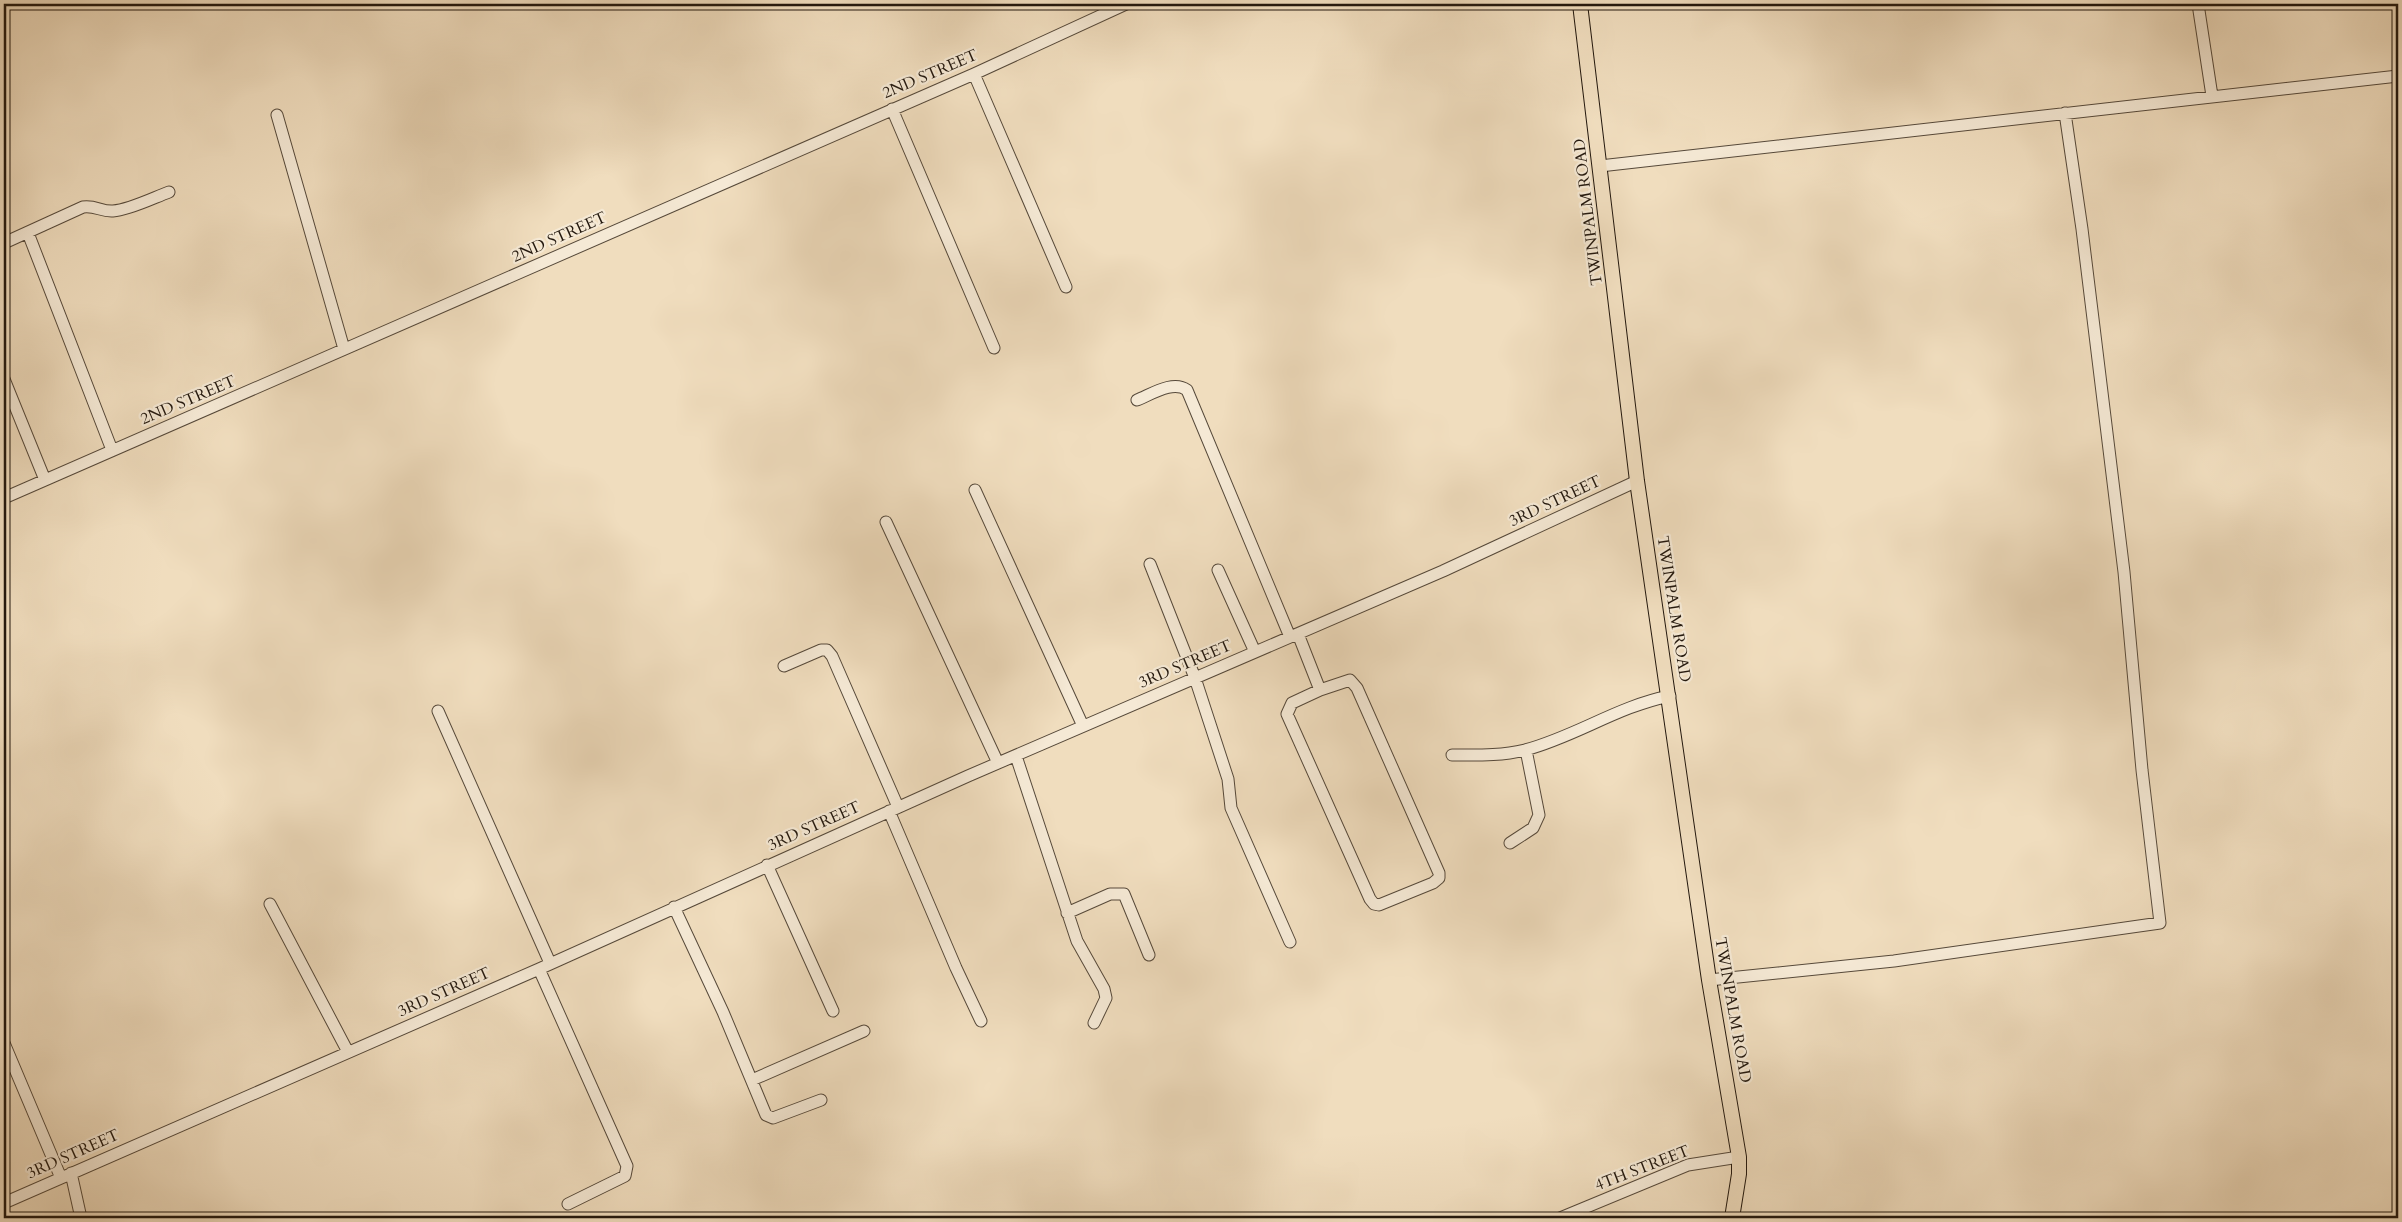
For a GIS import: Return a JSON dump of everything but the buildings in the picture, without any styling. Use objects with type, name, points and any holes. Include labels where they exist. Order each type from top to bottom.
[{"type":"main road","name":"TWINPALM ROAD","points":[[1580,4],[1637,481],[1670,696],[1709,980],[1738,1157],[1739,1174],[1732,1218]]},
{"type":"street","name":"2ND STREET","points":[[4,498],[974,74],[1126,4]]},
{"type":"street","points":[[2198,4],[2212,96]]},
{"type":"street","points":[[974,74],[1066,287]]},
{"type":"street","points":[[1600,166],[2398,76]]},
{"type":"street","points":[[892,109],[994,348]]},
{"type":"street","points":[[1709,980],[1894,961],[2160,923],[2142,770],[2124,572],[2084,239],[2065,113]]},
{"type":"street","points":[[277,115],[344,349]]},
{"type":"street","points":[[4,243],[83,207],[91,206],[116,211],[169,192]]},
{"type":"street","points":[[28,233],[112,450]]},
{"type":"street","points":[[4,379],[45,480]]},
{"type":"street","points":[[1137,400],[1169,387],[1182,386],[1187,390],[1294,636],[1320,690]]},
{"type":"street","name":"3RD STREET","points":[[4,1202],[539,969],[767,865],[998,763],[1451,567],[1637,481]]},
{"type":"street","points":[[975,490],[1083,726]]},
{"type":"street","points":[[886,522],[998,763]]},
{"type":"street","points":[[1150,564],[1195,678],[1228,779],[1231,808],[1290,942]]},
{"type":"street","points":[[1218,570],[1255,652]]},
{"type":"street","points":[[784,666],[821,650],[827,650],[832,656],[956,968],[981,1021]]},
{"type":"street","points":[[1350,680],[1354,683],[1439,872],[1439,878],[1434,883],[1379,905],[1374,904],[1370,899],[1287,714],[1292,703],[1320,690],[1342,681],[1350,680]]},
{"type":"street","points":[[1452,754],[1500,755],[1526,750],[1645,701],[1670,696]]},
{"type":"street","points":[[438,711],[550,963]]},
{"type":"street","points":[[1510,843],[1533,828],[1539,815],[1526,750]]},
{"type":"street","points":[[1016,756],[1077,941],[1104,989],[1106,998],[1094,1023]]},
{"type":"street","points":[[767,865],[833,1011]]},
{"type":"street","points":[[1068,913],[1110,894],[1124,894],[1149,955]]},
{"type":"street","points":[[270,904],[348,1052]]},
{"type":"street","points":[[674,907],[723,1012],[769,1118],[821,1100]]},
{"type":"street","points":[[539,969],[627,1166],[625,1176],[568,1204]]},
{"type":"street","points":[[752,1080],[864,1032]]},
{"type":"street","points":[[4,1043],[66,1175],[81,1218]]},
{"type":"street","name":"4TH STREET","points":[[1560,1218],[1688,1165],[1738,1157]]}]
